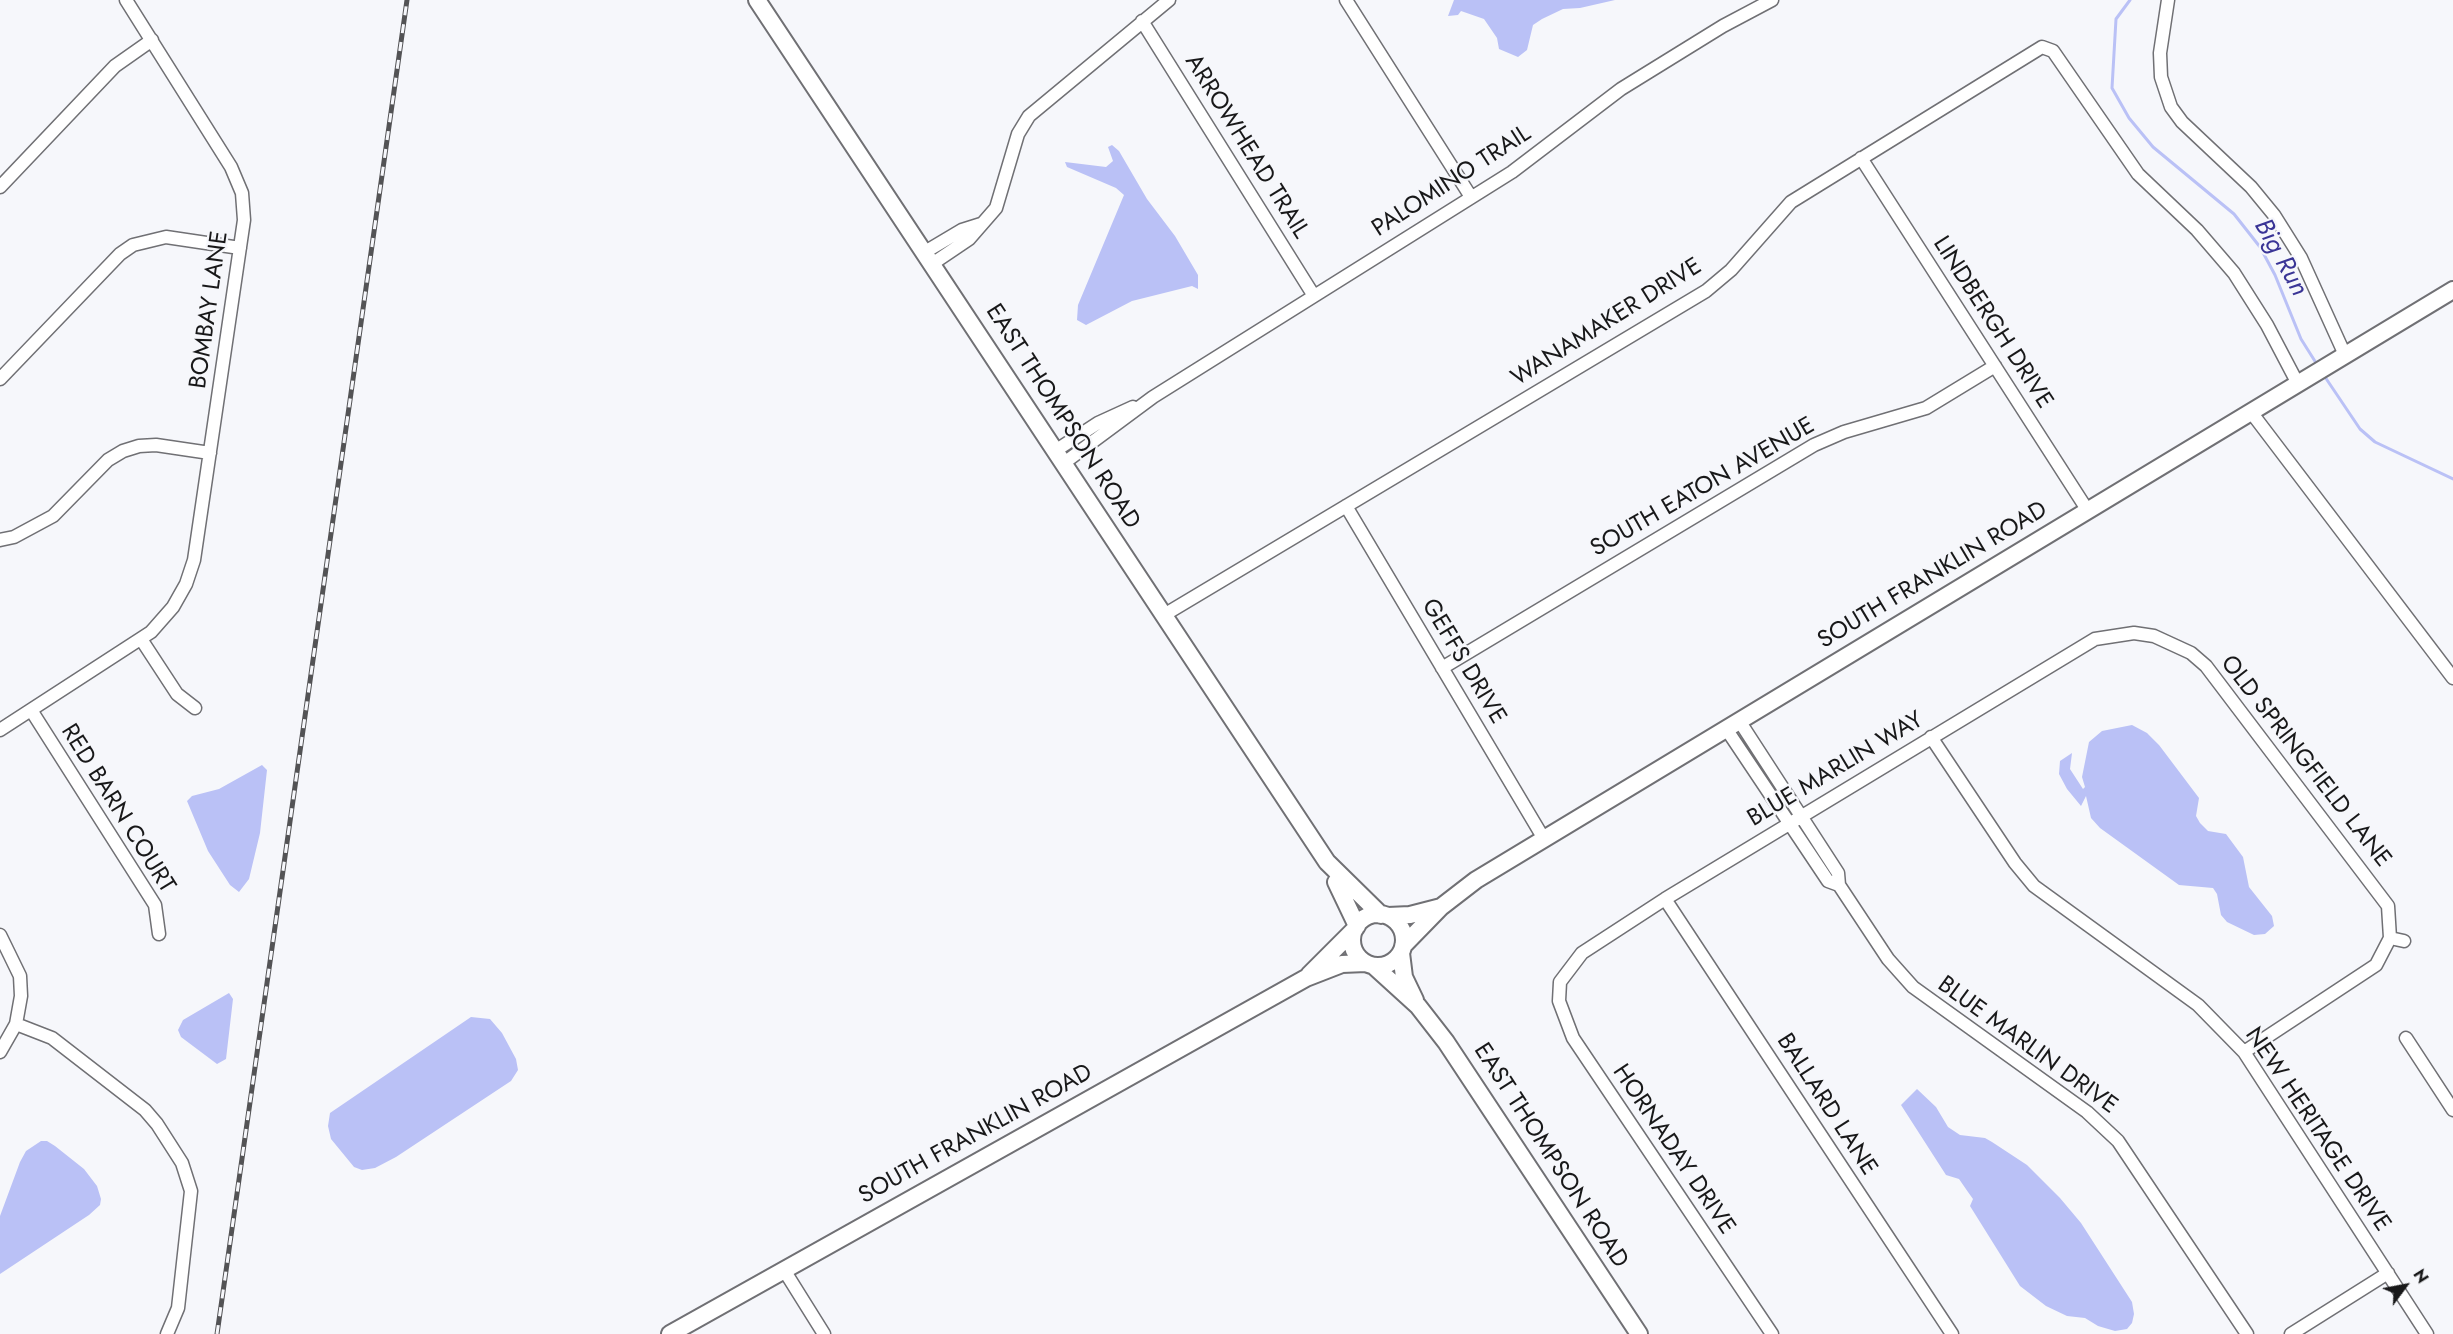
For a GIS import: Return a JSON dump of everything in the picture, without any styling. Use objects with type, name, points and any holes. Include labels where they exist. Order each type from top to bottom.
[{"type":"main road","name":"EAST THOMPSON ROAD","points":[[757,0],[1327,862],[1347,901],[1356,927]]},
{"type":"main road","name":"SOUTH FRANKLIN ROAD","points":[[1402,949],[1441,907],[1476,880],[2453,290]]},
{"type":"main road","name":"EAST THOMPSON ROAD","points":[[1327,862],[1384,916]]},
{"type":"main road","name":"SOUTH FRANKLIN ROAD","points":[[1384,916],[1410,915],[1441,907]]},
{"type":"main road","points":[[1369,916],[1384,916],[1402,930],[1402,949],[1389,963],[1370,964],[1354,948],[1356,927],[1369,916]]},
{"type":"main road","name":"SOUTH FRANKLIN ROAD","points":[[1306,978],[1356,927]]},
{"type":"main road","name":"EAST THOMPSON ROAD","points":[[1402,949],[1404,977],[1418,1006]]},
{"type":"main road","name":"SOUTH FRANKLIN ROAD","points":[[670,1334],[1306,978],[1342,964],[1370,964]]},
{"type":"main road","name":"EAST THOMPSON ROAD","points":[[1370,964],[1418,1006],[1446,1042],[1638,1334]]},
{"type":"street","name":"BOMBAY LANE","points":[[0,730],[151,632],[173,607],[186,584],[194,560],[244,220],[242,193],[231,167],[126,0]]},
{"type":"street","points":[[929,258],[962,230],[981,224],[996,208],[1018,134],[1029,116],[1169,0]]},
{"type":"street","points":[[1346,0],[1471,197]]},
{"type":"street","name":"PALOMINO TRAIL","points":[[1060,457],[1098,423],[1153,397],[1314,296],[1530,159],[1621,89],[1723,26],[1772,0]]},
{"type":"street","points":[[2168,0],[2160,77],[2171,107],[2182,122],[2251,187],[2274,215],[2301,258],[2345,356]]},
{"type":"street","name":"ARROWHEAD TRAIL","points":[[1142,21],[1314,296]]},
{"type":"street","points":[[0,187],[115,66],[152,40]]},
{"type":"street","name":"WANAMAKER DRIVE","points":[[1164,615],[1706,291],[1731,270],[1791,202],[2018,64],[2042,47],[2053,51],[2138,174],[2197,230],[2234,273],[2304,380]]},
{"type":"street","name":"LINDBERGH DRIVE","points":[[1861,159],[2088,511]]},
{"type":"street","points":[[0,379],[120,254],[133,245],[166,237],[240,248]]},
{"type":"street","name":"SOUTH EATON AVENUE","points":[[1442,668],[1814,445],[1844,432],[1926,408],[1995,366]]},
{"type":"street","points":[[2251,412],[2453,678]]},
{"type":"street","points":[[0,540],[14,537],[53,516],[108,460],[123,451],[139,446],[156,445],[210,453]]},
{"type":"street","name":"GEFFS DRIVE","points":[[1346,506],[1544,839]]},
{"type":"street","name":"BLUE MARLIN WAY","points":[[1560,982],[1582,952],[1789,823],[2095,639],[2134,633],[2154,636]]},
{"type":"street","name":"OLD SPRINGFIELD LANE","points":[[2154,636],[2191,653],[2206,666],[2379,892],[2388,906],[2390,938]]},
{"type":"street","points":[[141,639],[177,693],[195,708]]},
{"type":"street","name":"RED BARN COURT","points":[[31,710],[155,905],[159,934]]},
{"type":"street","name":"BLUE MARLIN DRIVE","points":[[1733,726],[1801,816],[1838,873],[1839,885],[1888,959],[1913,987],[2087,1112],[2118,1141],[2247,1334]]},
{"type":"street","name":"BLUE MARLIN DRIVE","points":[[1733,726],[1789,823],[1828,881],[1839,885]]},
{"type":"street","name":"NEW HERITAGE DRIVE","points":[[1931,737],[2015,863],[2034,886],[2205,1011],[2244,1052],[2427,1334]]},
{"type":"street","name":"BALLARD LANE","points":[[1665,899],[1952,1334]]},
{"type":"street","points":[[0,935],[20,976],[21,996],[16,1024],[0,1052]]},
{"type":"street","points":[[2244,1052],[2369,972],[2384,954],[2390,938],[2404,941]]},
{"type":"street","name":"HORNADAY DRIVE","points":[[1560,982],[1559,1001],[1573,1038],[1772,1334]]},
{"type":"street","points":[[16,1024],[52,1038],[145,1110],[157,1124],[182,1163],[191,1191],[178,1308],[167,1334]]},
{"type":"street","points":[[2406,1038],[2453,1110]]},
{"type":"street","points":[[784,1270],[824,1334]]},
{"type":"street","points":[[2291,1334],[2388,1273]]},
{"type":"water","points":[[1454,0],[1615,0],[1580,8],[1563,9],[1542,19],[1533,25],[1527,50],[1518,57],[1499,49],[1497,38],[1484,19],[1461,11],[1458,15],[1448,16]]},
{"type":"water","points":[[1112,145],[1119,151],[1147,199],[1175,236],[1198,275],[1198,289],[1192,286],[1132,301],[1086,325],[1077,320],[1078,305],[1124,195],[1116,188],[1067,167],[1065,162],[1106,167],[1113,161],[1108,147]]},
{"type":"water","points":[[2132,725],[2147,733],[2159,745],[2199,798],[2196,816],[2200,823],[2208,831],[2226,834],[2243,857],[2249,887],[2272,916],[2274,926],[2265,934],[2254,935],[2227,922],[2221,915],[2217,894],[2213,888],[2179,885],[2100,828],[2091,818],[2086,796],[2081,806],[2067,789],[2059,774],[2060,761],[2072,753],[2070,769],[2083,789],[2085,787],[2082,777],[2089,742],[2102,731]]},
{"type":"water","points":[[262,765],[267,770],[260,833],[249,879],[239,892],[230,885],[208,851],[187,801],[192,796],[219,789]]},
{"type":"water","points":[[229,993],[233,999],[226,1059],[217,1064],[181,1037],[178,1030],[183,1020]]},
{"type":"water","points":[[471,1017],[490,1019],[502,1033],[516,1059],[518,1070],[511,1081],[396,1157],[375,1168],[362,1170],[354,1167],[331,1139],[328,1126],[330,1113]]},
{"type":"water","points":[[1917,1089],[1936,1107],[1948,1127],[1960,1135],[1985,1138],[1992,1142],[2027,1165],[2060,1198],[2081,1223],[2132,1302],[2134,1314],[2132,1323],[2127,1329],[2115,1331],[2098,1326],[2085,1318],[2067,1316],[2046,1306],[2020,1286],[1970,1206],[1973,1199],[1959,1179],[1946,1175],[1901,1105]]},
{"type":"water","points":[[41,1141],[47,1141],[55,1146],[84,1169],[97,1186],[101,1199],[100,1205],[89,1215],[0,1274],[0,1216],[26,1151]]},
{"type":"waterway","name":"Big Run","points":[[2130,0],[2116,19],[2112,88],[2129,118],[2153,147],[2234,214],[2260,247],[2275,275],[2301,339],[2318,366]]},
{"type":"waterway","name":"Big Run","points":[[2323,374],[2360,429],[2375,442],[2453,479]]},
{"type":"railway","points":[[217,1334],[407,0]]}]
